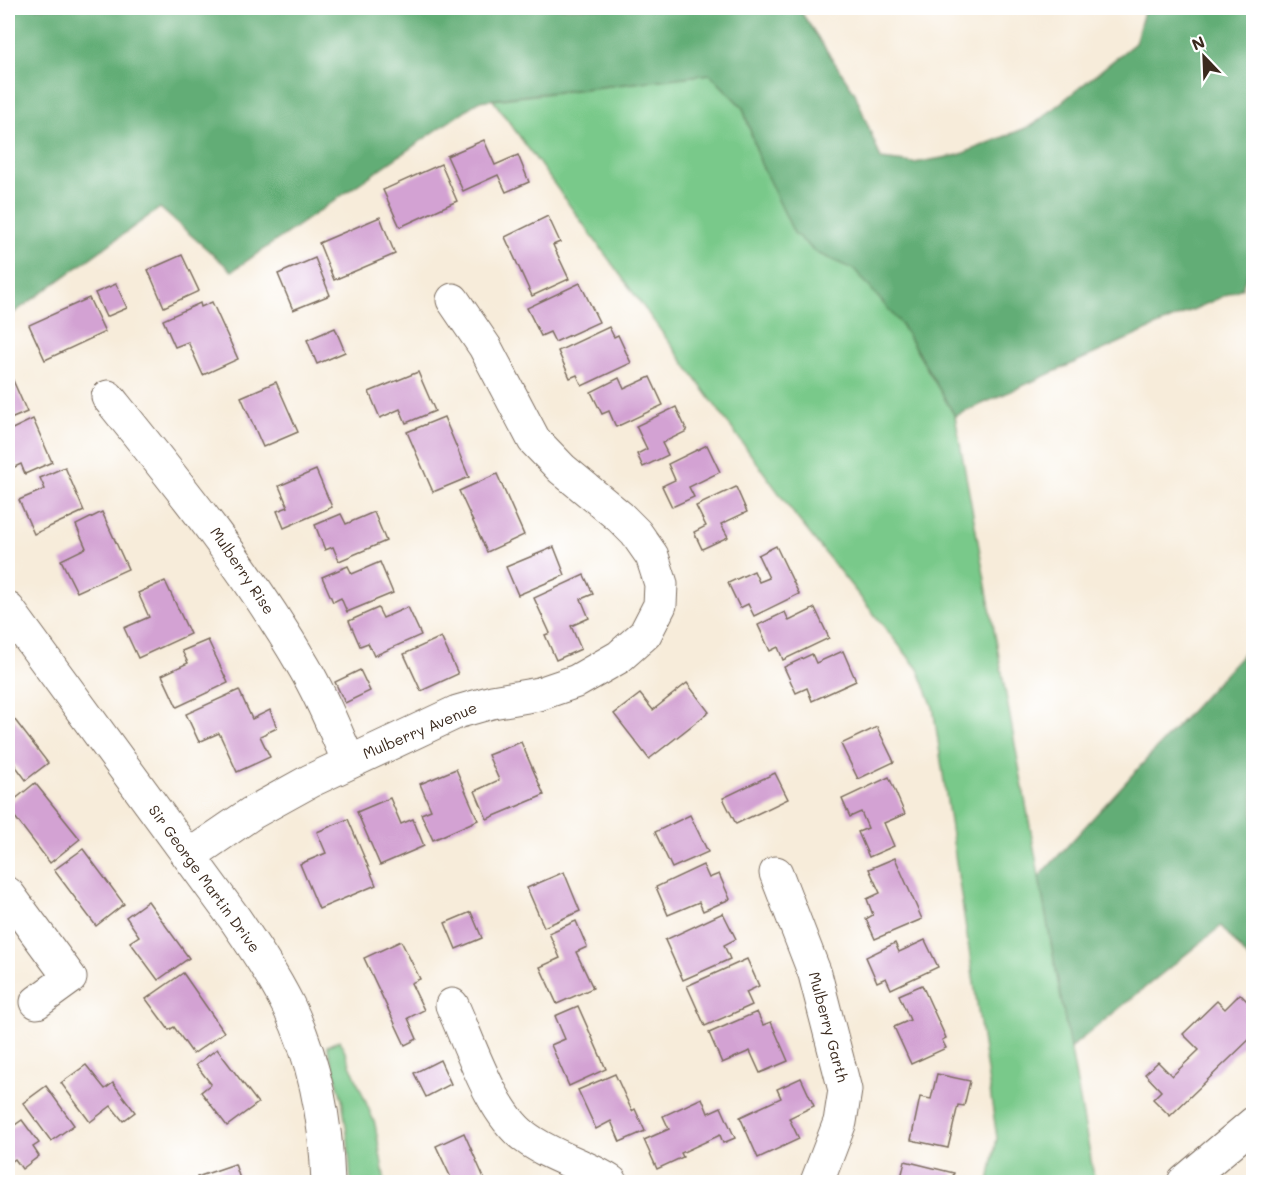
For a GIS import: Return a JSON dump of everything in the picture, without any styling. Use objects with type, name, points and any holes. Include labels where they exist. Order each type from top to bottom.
[{"type":"street","name":"Mulberry Avenue","points":[[189,856],[252,813],[349,762],[457,712],[492,702],[540,694],[576,681],[619,657],[645,634],[660,605],[661,584],[652,556],[636,533],[620,517],[562,469],[534,440],[485,347],[453,300]]},
{"type":"street","name":"Mulberry Rise","points":[[108,397],[237,562],[305,668],[349,762]]},
{"type":"street","name":"Sir George Martin Drive","points":[[8,609],[261,957],[288,1005],[305,1047],[318,1098],[327,1144],[328,1182]]},
{"type":"street","name":"Mulberry Garth","points":[[776,873],[814,974],[845,1090],[840,1122],[817,1182]]},
{"type":"street","points":[[8,894],[70,978],[37,1002]]},
{"type":"street","points":[[452,1005],[494,1099],[506,1119],[525,1137],[550,1153],[597,1173],[611,1182]]},
{"type":"street","points":[[1184,1182],[1254,1123]]},
{"type":"green space","points":[[8,8],[795,8],[799,9],[855,93],[881,159],[914,163],[959,155],[1033,125],[1135,43],[1145,8],[1253,8],[1253,259],[1242,288],[955,416],[901,324],[855,270],[817,253],[794,233],[761,164],[743,108],[710,74],[479,101],[232,271],[160,208],[8,317]]},
{"type":"green space","points":[[710,74],[743,108],[761,164],[817,253],[855,269],[901,324],[955,416],[1095,1182],[989,1182],[997,1138],[933,707],[918,669],[797,518],[493,100]]},
{"type":"green space","points":[[1253,643],[1253,964],[1221,926],[1070,1048],[1039,877]]},
{"type":"green space","points":[[340,1040],[375,1124],[385,1182],[351,1182],[342,1099],[327,1046]]},
{"type":"building","points":[[484,140],[495,165],[518,155],[529,182],[506,192],[498,175],[463,191],[447,156]]},
{"type":"building","points":[[441,164],[457,201],[400,227],[383,190]]},
{"type":"building","points":[[548,216],[560,242],[553,245],[569,279],[532,296],[505,237]]},
{"type":"building","points":[[380,217],[395,254],[334,280],[319,243]]},
{"type":"building","points":[[182,255],[199,291],[164,307],[148,270]]},
{"type":"building","points":[[315,258],[330,295],[293,310],[278,274]]},
{"type":"building","points":[[580,283],[599,322],[555,342],[550,332],[541,336],[527,308]]},
{"type":"building","points":[[116,284],[127,308],[106,317],[95,293]]},
{"type":"building","points":[[89,298],[105,332],[45,360],[29,325]]},
{"type":"building","points":[[212,302],[238,359],[203,375],[188,342],[175,347],[163,320],[200,303],[201,307]]},
{"type":"building","points":[[609,327],[614,337],[618,335],[631,363],[582,386],[577,375],[570,378],[558,351]]},
{"type":"building","points":[[335,328],[345,352],[317,364],[307,340]]},
{"type":"building","points":[[8,369],[27,412],[8,420]]},
{"type":"building","points":[[418,372],[435,411],[406,423],[400,409],[380,418],[369,392]]},
{"type":"building","points":[[650,377],[663,405],[616,427],[609,411],[602,414],[591,392],[619,378],[624,389]]},
{"type":"building","points":[[276,382],[298,432],[263,447],[241,397]]},
{"type":"building","points":[[676,407],[687,431],[662,443],[668,455],[643,467],[637,454],[647,449],[636,426]]},
{"type":"building","points":[[444,417],[469,477],[433,492],[407,432]]},
{"type":"building","points":[[33,419],[52,462],[25,474],[21,464],[8,470],[8,431]]},
{"type":"building","points":[[707,445],[720,472],[689,487],[694,497],[672,507],[662,486],[675,480],[668,464]]},
{"type":"building","points":[[65,467],[84,511],[34,534],[19,500],[45,489],[40,478]]},
{"type":"building","points":[[316,470],[332,507],[284,528],[277,511],[288,507],[279,486]]},
{"type":"building","points":[[497,474],[524,535],[487,552],[459,491]]},
{"type":"building","points":[[736,487],[747,512],[721,524],[728,537],[702,549],[694,532],[706,526],[696,506]]},
{"type":"building","points":[[102,512],[128,569],[77,592],[61,560],[86,548],[76,525]]},
{"type":"building","points":[[374,512],[386,541],[339,561],[333,547],[325,550],[315,525],[341,514],[346,524]]},
{"type":"building","points":[[776,546],[799,594],[754,616],[748,604],[740,608],[728,583],[754,571],[759,582],[769,578],[758,555]]},
{"type":"building","points":[[554,547],[565,575],[518,595],[506,567]]},
{"type":"building","points":[[380,562],[393,593],[347,612],[341,598],[333,602],[322,577],[348,566],[352,574]]},
{"type":"building","points":[[584,575],[593,594],[581,599],[589,618],[571,626],[581,649],[556,660],[545,635],[550,633],[534,598]]},
{"type":"building","points":[[165,581],[190,634],[138,658],[124,628],[149,617],[138,593]]},
{"type":"building","points":[[408,607],[421,635],[374,656],[368,643],[360,646],[349,621],[378,608],[383,618]]},
{"type":"building","points":[[815,608],[829,638],[783,660],[778,647],[770,651],[758,625],[785,612],[789,621]]},
{"type":"building","points":[[441,637],[458,674],[421,691],[404,654]]},
{"type":"building","points":[[208,640],[228,683],[177,707],[162,675],[188,663],[182,651]]},
{"type":"building","points":[[843,651],[856,681],[812,701],[807,688],[796,693],[784,667],[812,654],[816,663]]},
{"type":"building","points":[[360,670],[370,691],[345,703],[335,682]]},
{"type":"building","points":[[687,683],[709,712],[649,759],[614,714],[640,694],[653,710]]},
{"type":"building","points":[[239,690],[252,719],[270,710],[277,728],[260,736],[270,757],[237,772],[219,733],[199,742],[186,714]]},
{"type":"building","points":[[8,711],[48,763],[26,780],[12,761],[8,764]]},
{"type":"building","points":[[877,727],[894,762],[858,779],[841,744]]},
{"type":"building","points":[[521,742],[544,795],[487,819],[475,791],[499,780],[488,755]]},
{"type":"building","points":[[456,769],[478,820],[433,840],[421,814],[431,810],[420,784]]},
{"type":"building","points":[[775,773],[788,799],[736,824],[723,798]]},
{"type":"building","points":[[889,777],[905,814],[884,823],[894,846],[869,857],[858,832],[868,828],[861,812],[850,817],[842,799]]},
{"type":"building","points":[[35,783],[80,839],[50,863],[8,808],[8,805]]},
{"type":"building","points":[[390,798],[401,824],[413,819],[424,846],[380,865],[357,812]]},
{"type":"building","points":[[690,815],[708,852],[672,868],[655,832]]},
{"type":"building","points":[[348,819],[376,885],[319,909],[300,864],[326,853],[317,832]]},
{"type":"building","points":[[83,849],[124,904],[96,926],[54,870]]},
{"type":"building","points":[[895,858],[922,919],[875,939],[866,919],[873,915],[867,899],[880,893],[869,869]]},
{"type":"building","points":[[703,865],[709,878],[719,874],[730,899],[703,911],[699,902],[668,915],[656,887]]},
{"type":"building","points":[[564,872],[580,911],[544,927],[527,888]]},
{"type":"building","points":[[148,901],[189,958],[158,980],[130,942],[139,936],[126,917]]},
{"type":"building","points":[[471,912],[482,938],[456,949],[445,923]]},
{"type":"building","points":[[723,913],[736,939],[724,945],[730,959],[683,980],[665,940]]},
{"type":"building","points":[[576,921],[587,947],[576,952],[593,988],[557,1004],[540,967],[560,958],[549,933]]},
{"type":"building","points":[[925,940],[938,967],[891,989],[886,978],[877,982],[866,957],[895,943],[899,952]]},
{"type":"building","points":[[401,941],[420,979],[411,983],[424,1010],[408,1018],[417,1039],[405,1045],[364,958]]},
{"type":"building","points":[[747,959],[759,986],[746,992],[752,1005],[705,1026],[687,986]]},
{"type":"building","points":[[183,973],[224,1032],[193,1054],[174,1027],[169,1030],[146,999]]},
{"type":"building","points":[[922,985],[946,1038],[942,1040],[946,1048],[911,1064],[894,1027],[910,1020],[899,995]]},
{"type":"building","points":[[1240,994],[1254,1008],[1254,1035],[1170,1116],[1153,1099],[1161,1091],[1145,1074],[1158,1062],[1172,1076],[1199,1050],[1183,1034],[1217,1001],[1225,1009]]},
{"type":"building","points":[[578,1006],[606,1069],[569,1086],[551,1045],[565,1039],[555,1016]]},
{"type":"building","points":[[757,1012],[763,1025],[771,1022],[788,1061],[760,1073],[750,1051],[722,1063],[709,1033]]},
{"type":"building","points":[[217,1049],[258,1103],[227,1126],[201,1092],[211,1084],[196,1065]]},
{"type":"building","points":[[440,1060],[451,1084],[426,1097],[414,1073]]},
{"type":"building","points":[[86,1065],[105,1089],[113,1083],[135,1112],[123,1121],[111,1106],[90,1122],[61,1083]]},
{"type":"building","points":[[615,1074],[632,1111],[635,1109],[645,1131],[620,1142],[611,1121],[596,1129],[578,1090]]},
{"type":"building","points":[[937,1074],[970,1081],[964,1106],[958,1105],[948,1148],[911,1140],[920,1097],[931,1099]]},
{"type":"building","points":[[801,1078],[814,1106],[789,1118],[799,1139],[758,1158],[740,1117],[781,1098],[777,1089]]},
{"type":"building","points":[[46,1086],[74,1125],[51,1141],[23,1103]]},
{"type":"building","points":[[702,1098],[708,1113],[721,1107],[735,1138],[723,1143],[720,1135],[681,1153],[683,1157],[657,1169],[644,1140],[669,1129],[663,1116]]},
{"type":"building","points":[[22,1120],[39,1143],[33,1147],[39,1156],[22,1169],[15,1159],[8,1164],[8,1130]]},
{"type":"building","points":[[464,1133],[485,1180],[480,1182],[453,1182],[436,1146]]},
{"type":"building","points":[[905,1161],[954,1173],[951,1182],[900,1182]]},
{"type":"building","points":[[235,1164],[241,1182],[199,1182],[197,1177]]}]
